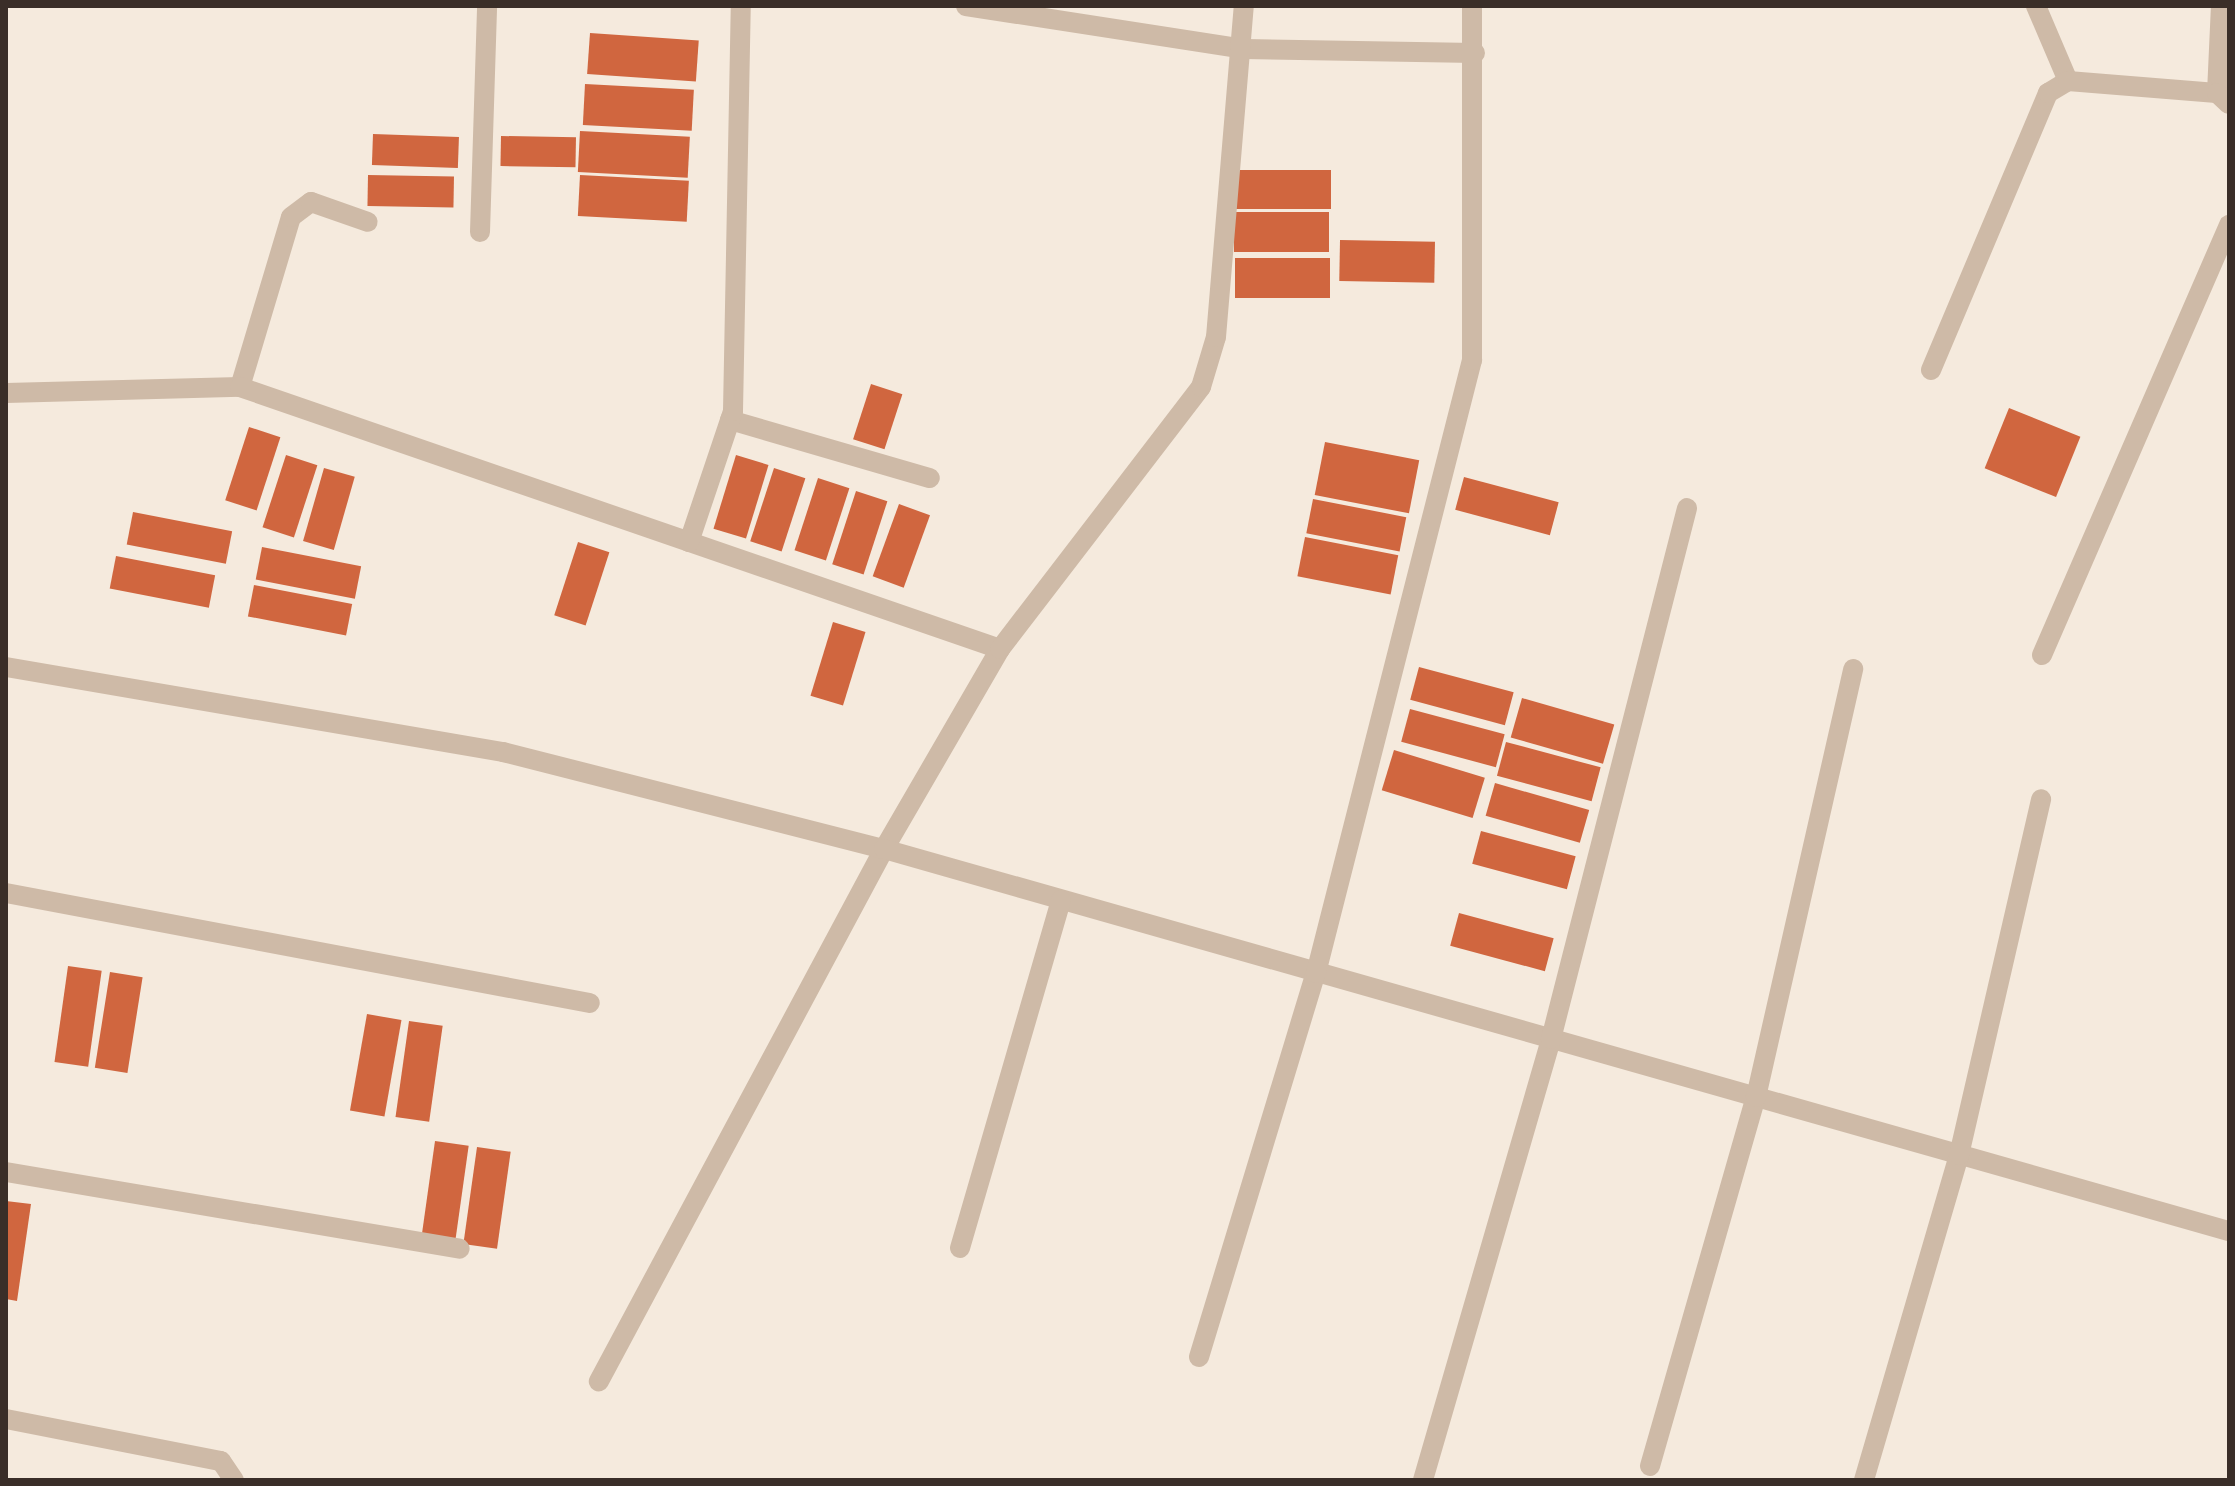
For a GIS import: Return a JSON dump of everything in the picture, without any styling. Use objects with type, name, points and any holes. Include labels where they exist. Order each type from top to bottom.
[{"type":"street","points":[[480,232],[487,6]]},
{"type":"street","points":[[689,542],[730,420],[741,6]]},
{"type":"street","points":[[966,6],[1244,49],[1475,53]]},
{"type":"street","points":[[599,1381],[884,849],[1000,649],[1201,387],[1216,337],[1244,49],[1244,6]]},
{"type":"street","points":[[1199,1357],[1316,973],[1472,360],[1475,53],[1472,6]]},
{"type":"street","points":[[2036,6],[2068,81]]},
{"type":"street","points":[[1931,370],[2048,93],[2068,81],[2223,99],[2221,6]]},
{"type":"street","points":[[240,387],[291,217],[311,202],[368,222]]},
{"type":"street","points":[[2042,655],[2229,225]]},
{"type":"street","points":[[6,393],[240,387],[1000,649]]},
{"type":"street","points":[[730,420],[930,478]]},
{"type":"street","points":[[1423,1480],[1551,1039],[1687,508]]},
{"type":"street","points":[[6,667],[503,752],[884,849],[2229,1231]]},
{"type":"street","points":[[1650,1466],[1756,1097],[1853,669]]},
{"type":"street","points":[[1864,1480],[1959,1155],[2041,799]]},
{"type":"street","points":[[6,893],[590,1003]]},
{"type":"street","points":[[960,1248],[1061,900]]},
{"type":"street","points":[[6,1172],[460,1249]]},
{"type":"street","points":[[6,1419],[221,1461],[234,1480]]},
{"type":"building","points":[[590,33],[699,41],[696,82],[587,74]]},
{"type":"building","points":[[585,84],[694,90],[692,131],[583,125]]},
{"type":"building","points":[[580,131],[690,137],[688,178],[578,172]]},
{"type":"building","points":[[373,134],[459,137],[458,168],[372,165]]},
{"type":"building","points":[[501,136],[576,137],[575,167],[500,166]]},
{"type":"building","points":[[1236,170],[1331,170],[1331,209],[1236,209]]},
{"type":"building","points":[[368,175],[454,177],[453,207],[367,206]]},
{"type":"building","points":[[580,175],[689,181],[687,222],[578,216]]},
{"type":"building","points":[[1234,212],[1329,212],[1329,252],[1234,252]]},
{"type":"building","points":[[1340,240],[1435,242],[1434,283],[1339,281]]},
{"type":"building","points":[[1235,258],[1330,258],[1330,298],[1235,298]]},
{"type":"building","points":[[871,384],[902,394],[884,449],[853,439]]},
{"type":"building","points":[[2009,408],[2080,437],[2056,497],[1985,468]]},
{"type":"building","points":[[249,427],[280,437],[257,510],[225,500]]},
{"type":"building","points":[[1325,442],[1419,460],[1409,513],[1315,495]]},
{"type":"building","points":[[286,455],[317,465],[294,537],[263,527]]},
{"type":"building","points":[[736,455],[769,465],[746,539],[713,529]]},
{"type":"building","points":[[324,468],[355,477],[334,550],[303,541]]},
{"type":"building","points":[[774,468],[805,478],[782,551],[750,541]]},
{"type":"building","points":[[1464,477],[1559,502],[1550,535],[1455,510]]},
{"type":"building","points":[[818,478],[849,488],[826,560],[795,550]]},
{"type":"building","points":[[856,491],[887,501],[864,574],[832,564]]},
{"type":"building","points":[[1313,499],[1406,517],[1400,551],[1306,533]]},
{"type":"building","points":[[899,504],[930,515],[904,588],[873,576]]},
{"type":"building","points":[[133,512],[232,531],[226,564],[127,544]]},
{"type":"building","points":[[1305,537],[1398,555],[1391,594],[1297,576]]},
{"type":"building","points":[[578,542],[609,552],[586,625],[554,615]]},
{"type":"building","points":[[262,547],[361,566],[355,599],[256,579]]},
{"type":"building","points":[[116,556],[215,575],[209,608],[110,588]]},
{"type":"building","points":[[254,585],[352,604],[346,635],[248,616]]},
{"type":"building","points":[[833,622],[866,632],[843,706],[810,696]]},
{"type":"building","points":[[1419,667],[1514,692],[1505,725],[1410,700]]},
{"type":"building","points":[[1522,698],[1614,724],[1603,764],[1511,737]]},
{"type":"building","points":[[1410,709],[1505,734],[1496,767],[1401,742]]},
{"type":"building","points":[[1506,742],[1601,767],[1592,801],[1497,776]]},
{"type":"building","points":[[1394,750],[1485,778],[1473,818],[1382,790]]},
{"type":"building","points":[[1495,783],[1589,810],[1580,843],[1486,816]]},
{"type":"building","points":[[1481,831],[1576,856],[1567,889],[1472,864]]},
{"type":"building","points":[[1459,913],[1554,938],[1545,971],[1450,946]]},
{"type":"building","points":[[68,966],[102,971],[88,1067],[55,1062]]},
{"type":"building","points":[[110,972],[143,977],[127,1073],[95,1068]]},
{"type":"building","points":[[367,1014],[401,1020],[384,1117],[350,1111]]},
{"type":"building","points":[[409,1021],[443,1026],[429,1122],[396,1117]]},
{"type":"building","points":[[435,1141],[469,1146],[455,1243],[421,1238]]},
{"type":"building","points":[[477,1147],[511,1152],[497,1249],[463,1244]]},
{"type":"building","points":[[6,1201],[31,1204],[17,1301],[6,1299]]}]
